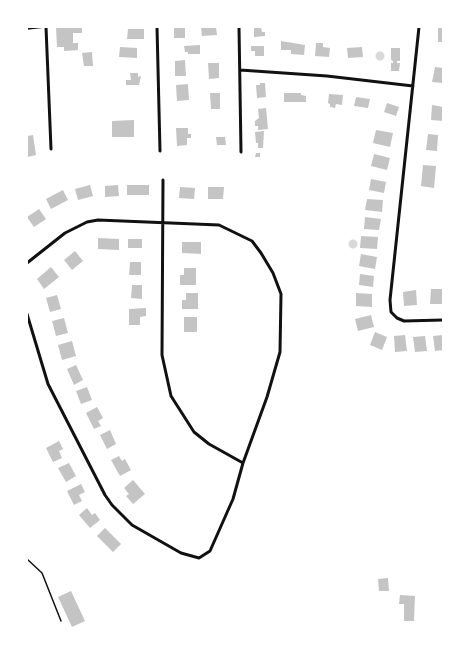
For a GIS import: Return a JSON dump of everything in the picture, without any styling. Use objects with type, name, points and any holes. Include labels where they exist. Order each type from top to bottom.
[{"type":"street","points":[[46,27],[51,149]]},
{"type":"street","points":[[157,27],[160,150]]},
{"type":"street","points":[[239,27],[241,152]]},
{"type":"street","points":[[419,27],[390,300],[391,312],[396,318],[404,321],[443,320]]},
{"type":"street","points":[[240,70],[327,76],[413,86]]},
{"type":"street","points":[[163,180],[164,223],[162,355],[171,396],[194,432],[209,444],[243,463]]},
{"type":"street","points":[[27,263],[65,233],[88,222],[98,220],[219,225],[239,233],[252,241],[261,253],[273,273],[281,294],[280,352],[265,403],[243,463],[233,498],[210,551],[199,558],[182,553],[132,525],[112,505],[105,495],[48,384],[27,314]]},
{"type":"lane","points":[[27,29],[46,27]]},
{"type":"lane","points":[[27,559],[42,573],[61,621]]},
{"type":"shaded area","points":[[378,52],[382,52],[384,56],[382,60],[378,60],[376,58],[376,54]]},
{"type":"shaded area","points":[[351,240],[355,240],[357,244],[355,248],[351,248],[349,246],[349,242]]},
{"type":"building","points":[[56,27],[82,27],[82,33],[73,33],[73,43],[78,43],[78,50],[64,51],[64,47],[57,47]]},
{"type":"building","points":[[174,27],[185,27],[185,38],[174,38]]},
{"type":"building","points":[[201,27],[216,27],[217,35],[202,36]]},
{"type":"building","points":[[254,27],[261,27],[262,32],[265,32],[265,36],[254,37]]},
{"type":"building","points":[[443,27],[443,42],[438,42],[438,28]]},
{"type":"building","points":[[128,29],[144,29],[144,39],[127,39]]},
{"type":"building","points":[[281,41],[305,45],[304,55],[291,54],[291,50],[281,50]]},
{"type":"building","points":[[316,43],[323,43],[323,47],[330,48],[329,57],[315,56]]},
{"type":"building","points":[[200,45],[200,54],[188,54],[188,52],[185,52],[184,46]]},
{"type":"building","points":[[251,46],[264,46],[264,56],[255,56],[255,51],[251,51]]},
{"type":"building","points":[[120,47],[137,48],[137,58],[119,57]]},
{"type":"building","points":[[362,47],[363,57],[348,58],[347,48]]},
{"type":"building","points":[[391,48],[400,48],[400,61],[397,61],[397,63],[400,63],[399,71],[391,71],[391,63],[393,63],[393,61],[391,60]]},
{"type":"building","points":[[92,52],[93,66],[84,66],[82,53]]},
{"type":"building","points":[[185,60],[186,76],[175,76],[175,61]]},
{"type":"building","points":[[208,63],[219,63],[219,78],[209,79]]},
{"type":"building","points":[[435,67],[443,68],[443,83],[432,82]]},
{"type":"building","points":[[130,73],[138,73],[138,77],[141,76],[139,85],[126,85],[126,80],[131,80]]},
{"type":"building","points":[[260,83],[265,83],[266,97],[257,98],[256,85],[260,85]]},
{"type":"building","points":[[188,84],[189,100],[177,101],[176,85]]},
{"type":"building","points":[[210,93],[220,93],[220,109],[211,109]]},
{"type":"building","points":[[284,93],[301,93],[301,95],[306,96],[306,102],[284,102]]},
{"type":"building","points":[[329,94],[343,95],[342,105],[336,104],[335,108],[330,107],[330,104],[328,103]]},
{"type":"building","points":[[356,97],[370,99],[368,108],[354,106]]},
{"type":"building","points":[[387,103],[399,107],[396,116],[384,112]]},
{"type":"building","points":[[432,105],[443,107],[443,121],[431,120]]},
{"type":"building","points":[[266,108],[268,129],[258,130],[258,126],[255,126],[255,121],[259,118],[258,109]]},
{"type":"building","points":[[134,120],[134,137],[112,137],[112,121]]},
{"type":"building","points":[[176,128],[188,128],[188,134],[191,134],[191,138],[187,138],[187,145],[177,146]]},
{"type":"building","points":[[376,130],[393,133],[390,147],[373,143]]},
{"type":"building","points":[[264,131],[263,148],[258,148],[255,132]]},
{"type":"building","points":[[428,134],[438,135],[437,151],[426,150]]},
{"type":"building","points":[[33,135],[36,155],[27,157],[27,136]]},
{"type":"building","points":[[216,137],[225,137],[226,145],[217,145]]},
{"type":"building","points":[[256,153],[260,153],[260,157],[255,157]]},
{"type":"building","points":[[374,154],[390,158],[387,170],[371,166]]},
{"type":"building","points":[[423,165],[436,166],[434,188],[421,186]]},
{"type":"building","points":[[371,179],[386,182],[384,193],[369,190]]},
{"type":"building","points":[[90,185],[93,196],[78,200],[75,189]]},
{"type":"building","points":[[118,185],[119,196],[105,197],[105,186]]},
{"type":"building","points":[[127,185],[149,185],[149,195],[127,195]]},
{"type":"building","points":[[180,187],[195,188],[194,199],[179,198]]},
{"type":"building","points":[[208,187],[224,187],[223,199],[208,199]]},
{"type":"building","points":[[63,190],[68,200],[51,209],[46,199]]},
{"type":"building","points":[[367,199],[383,200],[382,212],[365,210]]},
{"type":"building","points":[[39,209],[46,219],[34,227],[27,217]]},
{"type":"building","points":[[365,217],[381,219],[379,230],[364,229]]},
{"type":"building","points":[[361,236],[378,237],[377,249],[360,248]]},
{"type":"building","points":[[98,238],[119,239],[119,250],[98,249]]},
{"type":"building","points":[[128,239],[142,239],[142,248],[128,248]]},
{"type":"building","points":[[182,242],[201,242],[201,254],[182,253]]},
{"type":"building","points":[[75,251],[83,261],[72,270],[64,260]]},
{"type":"building","points":[[361,254],[377,257],[375,269],[359,266]]},
{"type":"building","points":[[130,262],[141,262],[141,275],[129,275]]},
{"type":"building","points":[[51,267],[59,277],[44,289],[37,279]]},
{"type":"building","points":[[184,268],[196,268],[196,285],[180,285],[180,275],[184,275]]},
{"type":"building","points":[[360,274],[374,276],[373,287],[359,285]]},
{"type":"building","points":[[132,285],[142,285],[142,299],[131,298]]},
{"type":"building","points":[[431,289],[443,289],[442,304],[430,304]]},
{"type":"building","points":[[416,290],[417,305],[404,306],[403,292]]},
{"type":"building","points":[[186,293],[198,293],[198,309],[182,309],[182,300],[186,300]]},
{"type":"building","points":[[356,293],[372,294],[372,307],[356,306]]},
{"type":"building","points":[[57,295],[61,309],[50,312],[46,298]]},
{"type":"building","points":[[146,308],[146,316],[140,317],[140,325],[129,325],[129,309]]},
{"type":"building","points":[[371,315],[374,327],[358,331],[355,319]]},
{"type":"building","points":[[184,317],[197,317],[197,332],[184,332]]},
{"type":"building","points":[[64,318],[68,333],[56,336],[52,321]]},
{"type":"building","points":[[375,332],[387,337],[382,350],[370,345]]},
{"type":"building","points":[[405,335],[407,351],[395,352],[394,336]]},
{"type":"building","points":[[443,335],[443,350],[435,351],[433,336]]},
{"type":"building","points":[[425,336],[427,351],[415,352],[413,337]]},
{"type":"building","points":[[72,341],[76,356],[62,360],[58,345]]},
{"type":"building","points":[[76,365],[83,380],[74,385],[67,369]]},
{"type":"building","points":[[87,387],[92,400],[81,404],[76,391]]},
{"type":"building","points":[[97,407],[103,418],[98,421],[101,426],[94,429],[86,413]]},
{"type":"building","points":[[110,430],[116,444],[107,449],[100,435]]},
{"type":"building","points":[[59,441],[63,449],[59,451],[62,458],[53,462],[46,448]]},
{"type":"building","points":[[119,456],[122,461],[125,459],[131,470],[120,476],[111,460]]},
{"type":"building","points":[[69,463],[76,476],[66,482],[58,468]]},
{"type":"building","points":[[133,480],[145,494],[133,504],[126,496],[129,494],[124,488]]},
{"type":"building","points":[[81,484],[85,492],[79,495],[82,501],[74,505],[67,491]]},
{"type":"building","points":[[87,508],[92,515],[95,513],[100,520],[90,528],[79,515]]},
{"type":"building","points":[[105,528],[121,544],[113,552],[97,536]]},
{"type":"building","points":[[388,578],[389,591],[379,591],[378,579]]},
{"type":"building","points":[[71,591],[85,621],[72,627],[58,597]]},
{"type":"building","points":[[400,595],[415,596],[414,621],[404,621],[404,604],[399,604]]}]
